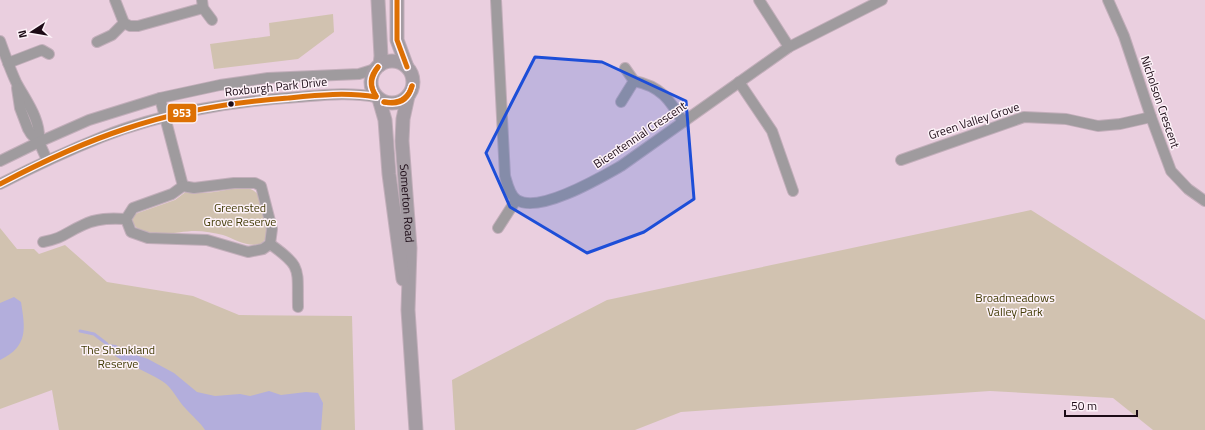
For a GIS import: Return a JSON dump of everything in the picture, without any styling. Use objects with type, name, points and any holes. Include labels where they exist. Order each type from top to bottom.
[{"type":"main road","points":[[378,0],[381,56],[377,67],[372,74],[371,86],[378,98],[391,104],[403,100],[408,96],[413,85],[411,72],[407,67],[397,40],[397,0]]},
{"type":"main road","points":[[377,67],[391,61],[397,61],[407,67]]},
{"type":"main road","name":"Somerton Road","points":[[408,96],[403,119],[402,141],[410,248],[408,310]]},
{"type":"main road","name":"Somerton Road","points":[[378,98],[385,120],[388,168],[408,310],[416,430]]},
{"type":"street","points":[[115,0],[124,23],[130,26],[138,26],[203,4],[212,20]]},
{"type":"street","points":[[496,0],[505,176],[509,189],[516,200],[498,228]]},
{"type":"street","points":[[759,0],[789,46]]},
{"type":"street","name":"Bicentennial Crescent","points":[[516,200],[524,204],[538,203],[575,190],[621,166],[789,46],[882,0]]},
{"type":"street","name":"Nicholson Crescent","points":[[1108,0],[1124,36],[1151,117],[1172,171],[1188,188],[1205,201]]},
{"type":"street","points":[[97,42],[112,35],[124,23]]},
{"type":"street","points":[[0,41],[16,82],[29,104],[35,132],[47,160]]},
{"type":"street","points":[[8,62],[42,50],[49,54]]},
{"type":"street","name":"Roxburgh Park Drive","points":[[0,161],[89,120],[160,98],[220,85],[268,78],[359,74],[377,67]]},
{"type":"street","points":[[625,68],[634,81],[645,83],[660,91],[670,101],[682,122]]},
{"type":"street","points":[[621,102],[634,81]]},
{"type":"street","points":[[739,82],[772,131],[793,191]]},
{"type":"street","name":"Roxburgh Park Drive","points":[[0,184],[47,160],[103,136],[165,118],[224,105],[269,99],[352,94],[378,98]]},
{"type":"street","points":[[160,98],[183,186]]},
{"type":"street","name":"Green Valley Grove","points":[[901,160],[1024,117],[1066,119],[1098,126],[1120,124],[1151,117]]},
{"type":"street","points":[[35,132],[52,136]]},
{"type":"street","points":[[26,148],[35,132]]},
{"type":"street","points":[[248,183],[261,186],[272,229],[270,244],[264,249],[248,252],[207,240],[148,238],[131,232],[126,218],[133,208],[172,194],[183,186],[194,188],[248,183]]},
{"type":"street","points":[[43,242],[60,238],[83,225],[97,220],[126,218]]},
{"type":"street","points":[[270,244],[288,256],[295,265],[297,273],[298,308]]},
{"type":"highlighted area","points":[[535,57],[602,62],[686,101],[694,199],[644,232],[587,253],[510,207],[486,153]]},
{"type":"green space","points":[[333,14],[334,32],[298,59],[214,69],[210,44],[270,36],[269,23]]},
{"type":"green space","name":"Greensted Grove Reserve","points":[[243,187],[251,189],[257,193],[264,205],[268,236],[261,244],[246,244],[223,235],[202,231],[160,234],[150,233],[142,231],[136,227],[131,220],[135,214],[175,200],[187,191],[208,193]]},
{"type":"green space","name":"Broadmeadows Valley Park","points":[[1031,210],[1205,320],[1205,430],[1153,430],[1113,398],[990,391],[681,412],[635,430],[455,430],[452,380],[607,300]]},
{"type":"green space","name":"The Shankland Reserve","points":[[0,228],[17,249],[34,249],[39,254],[65,245],[107,282],[193,296],[239,315],[352,316],[355,430],[59,430],[52,390],[0,409]]},
{"type":"shaded area","points":[[14,297],[21,302],[24,328],[23,336],[16,349],[0,360],[0,303]]},
{"type":"shaded area","points":[[107,344],[116,345],[124,351],[148,359],[174,373],[197,392],[215,396],[240,394],[250,396],[269,391],[281,395],[306,392],[318,393],[323,403],[321,430],[205,430],[183,406],[166,384],[118,358],[105,348]]},
{"type":"waterway","points":[[80,331],[94,334],[107,344]]},
{"type":"transit line","name":"953","points":[[397,0],[397,40],[407,67]]},
{"type":"transit line","name":"953","points":[[376,96],[372,89],[371,81],[373,74],[378,67]]},
{"type":"transit line","name":"953","points":[[376,96],[372,88],[372,81],[378,67]]},
{"type":"transit line","name":"953","points":[[384,102],[398,102],[408,95],[412,86]]},
{"type":"transit line","name":"953","points":[[384,102],[394,103],[402,101],[408,95],[412,86]]},
{"type":"transit line","name":"953","points":[[0,184],[77,147],[145,123],[185,112],[247,102],[332,94],[365,95],[376,97]]}]
